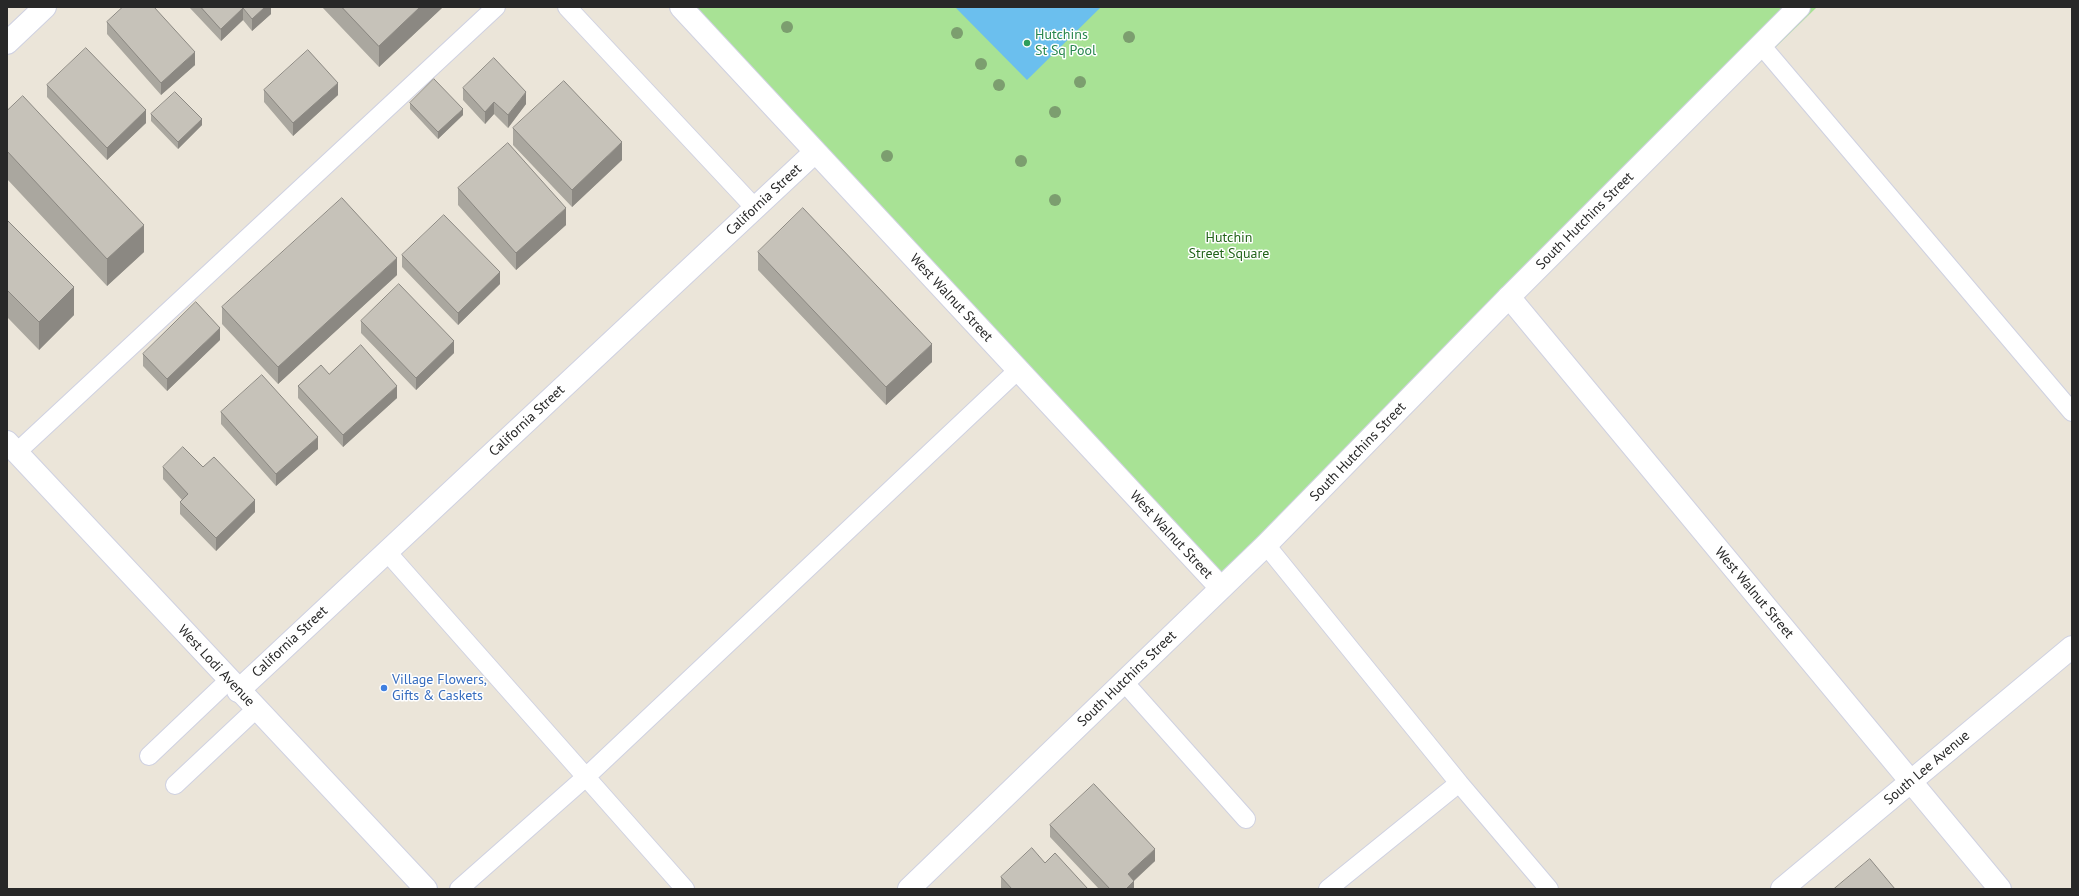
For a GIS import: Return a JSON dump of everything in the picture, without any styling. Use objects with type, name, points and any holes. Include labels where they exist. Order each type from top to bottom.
[{"type":"street","points":[[7,43],[45,7]]},
{"type":"street","name":"West Walnut Street","points":[[681,7],[1221,588]]},
{"type":"street","name":"South Hutchins Street","points":[[909,889],[1266,545],[1509,297],[1799,7]]},
{"type":"street","name":"California Street","points":[[233,685],[386,552],[815,152]]},
{"type":"street","name":"West Walnut Street","points":[[1509,297],[1910,783],[2000,889]]},
{"type":"street","name":"West Lodi Avenue","points":[[12,447],[233,685],[426,889]]},
{"type":"street","name":"South Lee Avenue","points":[[1782,889],[2072,646]]},
{"type":"lane","points":[[12,447],[496,7]]},
{"type":"lane","points":[[567,7],[755,208]]},
{"type":"lane","points":[[1761,45],[2072,412]]},
{"type":"lane","points":[[459,889],[587,776],[1018,370]]},
{"type":"lane","points":[[1266,545],[1459,783],[1549,889]]},
{"type":"lane","points":[[386,552],[587,776],[685,889]]},
{"type":"lane","points":[[1124,682],[1246,819]]},
{"type":"lane","points":[[149,756],[233,685]]},
{"type":"lane","points":[[175,785],[256,709]]},
{"type":"lane","points":[[1328,889],[1459,783]]},
{"type":"green space","name":"Hutchin Street Square","points":[[682,7],[1817,7],[1221,588]]},
{"type":"water","name":"Hutchins St Sq Pool","points":[[955,7],[1101,7],[1027,80]]},
{"type":"building","points":[[123,7],[154,7],[195,52],[161,83],[107,22]]},
{"type":"building","points":[[201,7],[265,7],[252,19],[243,8],[221,29]]},
{"type":"building","points":[[342,7],[420,7],[379,46]]},
{"type":"building","points":[[86,48],[146,110],[107,148],[47,85]]},
{"type":"building","points":[[308,50],[338,83],[293,123],[264,90]]},
{"type":"building","points":[[494,58],[526,92],[508,115],[494,102],[485,112],[463,88]]},
{"type":"building","points":[[434,79],[463,109],[438,132],[410,103]]},
{"type":"building","points":[[564,81],[622,142],[572,190],[513,128]]},
{"type":"building","points":[[175,92],[202,119],[178,142],[151,114]]},
{"type":"building","points":[[23,96],[144,225],[107,259],[7,151],[7,111]]},
{"type":"building","points":[[508,143],[566,208],[516,253],[458,188]]},
{"type":"building","points":[[342,198],[397,258],[278,367],[222,307]]},
{"type":"building","points":[[803,208],[932,344],[886,387],[758,252]]},
{"type":"building","points":[[444,215],[500,272],[458,313],[402,255]]},
{"type":"building","points":[[7,220],[74,287],[39,322],[7,290]]},
{"type":"building","points":[[399,284],[454,341],[416,378],[361,321]]},
{"type":"building","points":[[196,302],[220,328],[167,379],[143,354]]},
{"type":"building","points":[[361,345],[397,386],[343,435],[298,386],[321,365],[329,374]]},
{"type":"building","points":[[262,375],[318,437],[276,474],[221,412]]},
{"type":"building","points":[[183,447],[203,467],[214,457],[255,500],[216,538],[180,502],[188,494],[163,467]]},
{"type":"building","points":[[1094,784],[1155,849],[1128,874],[1134,881],[1126,889],[1110,889],[1050,825]]},
{"type":"building","points":[[1032,848],[1045,863],[1055,853],[1088,889],[1012,889],[1001,877]]},
{"type":"building","points":[[1870,859],[1895,889],[1834,889]]},
{"type":"place","name":"Hutchins St Sq Pool","points":[[1027,43]]},
{"type":"place","name":"Village Flowers, Gifts & Caskets","points":[[384,688]]}]
